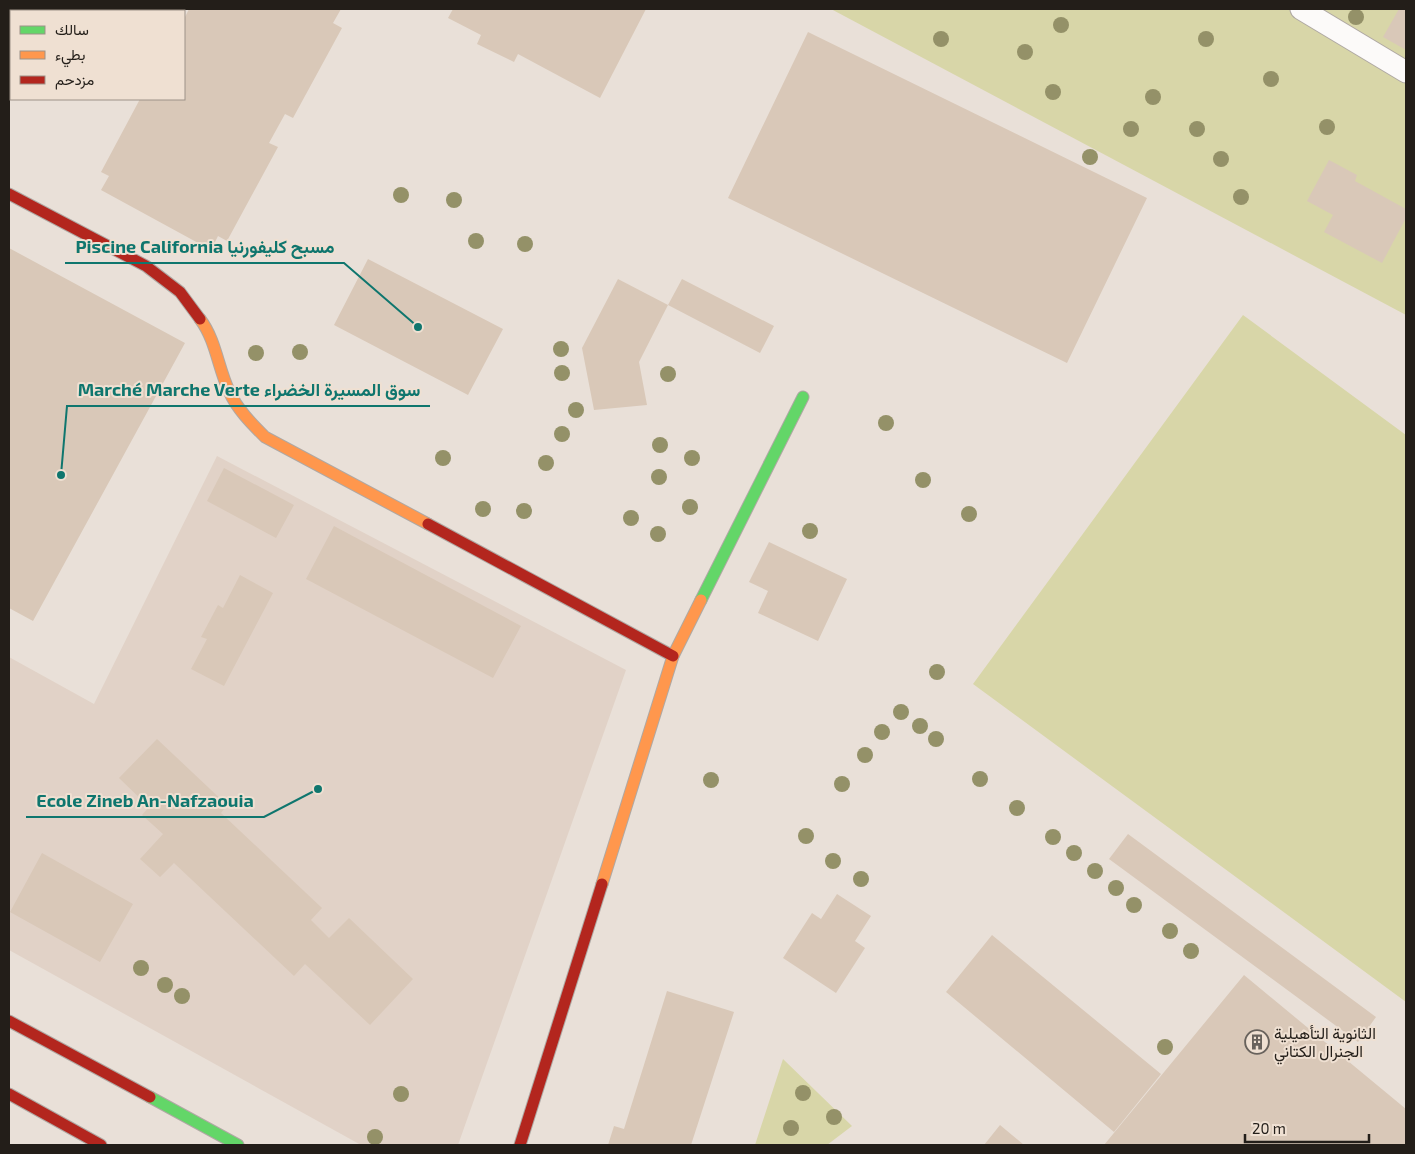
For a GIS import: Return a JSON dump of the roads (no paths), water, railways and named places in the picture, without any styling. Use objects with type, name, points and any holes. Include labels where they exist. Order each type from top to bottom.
[{"type":"street","points":[[9,194],[146,266],[180,292],[203,323],[218,358],[229,392],[245,417],[264,437],[673,656]]},
{"type":"street","points":[[520,1145],[673,656],[802,397]]},
{"type":"street","points":[[9,1021],[238,1145]]},
{"type":"street","points":[[9,1094],[101,1145]]},
{"type":"lane","points":[[1301,9],[1406,72]]},
{"type":"place","name":"Piscine California مسبح كليفورنيا","points":[[418,327]]},
{"type":"place","name":"Marché Marche Verte سوق المسيرة الخضراء","points":[[61,475]]},
{"type":"place","name":"Ecole Zineb An-Nafzaouia","points":[[318,789]]},
{"type":"place","name":"الثانوية التأهيلية الجنرال الكتاني","points":[[1257,1042]]}]
